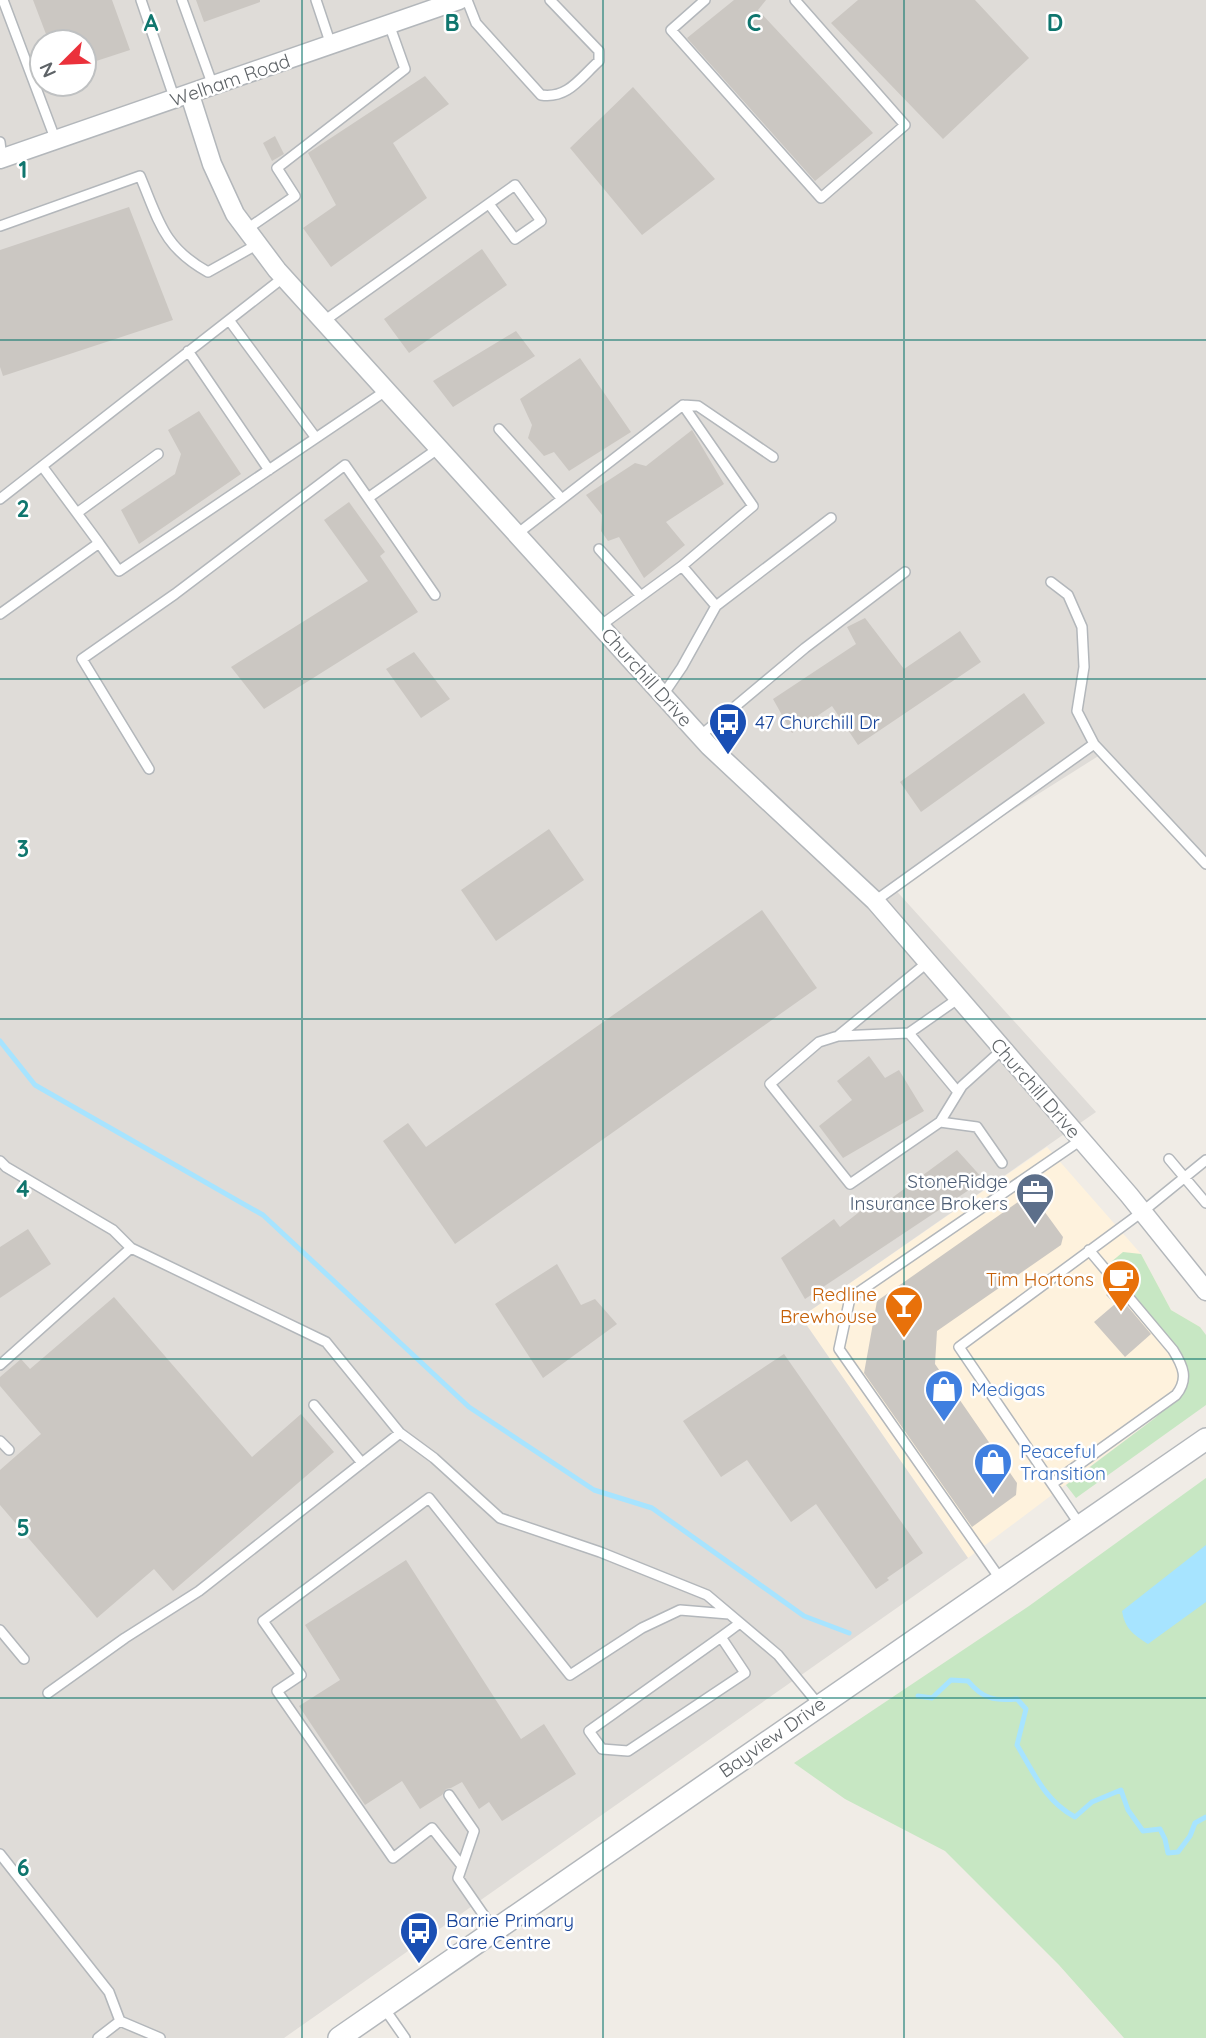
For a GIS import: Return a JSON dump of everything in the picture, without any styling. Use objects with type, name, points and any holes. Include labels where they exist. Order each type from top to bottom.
[{"type":"street","name":"Welham Road","points":[[1,153],[56,141],[459,0]]},
{"type":"street","name":"Churchill Drive","points":[[182,97],[235,214],[284,277],[700,736],[875,901],[1142,1212],[1206,1292]]},
{"type":"street","name":"Bayview Drive","points":[[339,2038],[1206,1439]]},
{"type":"lane","points":[[3,0],[56,141]]},
{"type":"lane","points":[[141,0],[182,97]]},
{"type":"lane","points":[[182,0],[213,86]]},
{"type":"lane","points":[[316,0],[331,45]]},
{"type":"lane","points":[[467,0],[476,23],[541,95],[553,97],[563,94],[599,61],[599,51],[550,0]]},
{"type":"lane","points":[[705,0],[670,30],[821,198],[905,125],[795,0]]},
{"type":"lane","points":[[0,226],[141,176],[173,248],[188,262],[208,272],[252,237],[295,196],[277,168],[405,69],[389,24]]},
{"type":"lane","points":[[324,321],[489,204],[516,185],[541,221],[515,239],[489,204]]},
{"type":"lane","points":[[0,499],[284,277]]},
{"type":"lane","points":[[229,320],[316,438]]},
{"type":"lane","points":[[188,351],[269,470]]},
{"type":"lane","points":[[42,466],[120,571],[387,390]]},
{"type":"lane","points":[[600,626],[682,566],[753,506],[683,405]]},
{"type":"lane","points":[[517,534],[683,405],[698,406],[773,457]]},
{"type":"lane","points":[[499,429],[562,499]]},
{"type":"lane","points":[[368,498],[439,448]]},
{"type":"lane","points":[[77,513],[158,454]]},
{"type":"lane","points":[[149,769],[82,659],[175,594],[345,465],[435,595]]},
{"type":"lane","points":[[663,695],[716,606],[831,518]]},
{"type":"lane","points":[[0,614],[99,543]]},
{"type":"lane","points":[[599,549],[641,596]]},
{"type":"lane","points":[[682,566],[716,606]]},
{"type":"lane","points":[[700,736],[805,648],[905,572]]},
{"type":"lane","points":[[1051,582],[1068,595],[1082,627],[1084,667],[1076,711],[1094,744],[1206,864]]},
{"type":"lane","points":[[875,901],[1094,744]]},
{"type":"lane","points":[[838,1036],[928,962]]},
{"type":"lane","points":[[959,998],[909,1033],[838,1036],[820,1042],[770,1084],[850,1184],[940,1122],[962,1086],[1003,1049]]},
{"type":"lane","points":[[909,1033],[958,1092]]},
{"type":"lane","points":[[940,1122],[977,1127],[1002,1163]]},
{"type":"lane","points":[[1002,1581],[839,1349],[850,1298],[1081,1140]]},
{"type":"lane","points":[[1169,1159],[1206,1203]]},
{"type":"lane","points":[[1081,1527],[959,1347],[1142,1212],[1206,1160]]},
{"type":"lane","points":[[0,1161],[113,1230],[131,1248],[326,1342],[400,1433],[434,1458],[500,1518],[600,1552],[707,1595],[778,1655],[819,1705]]},
{"type":"lane","points":[[0,1365],[131,1248]]},
{"type":"lane","points":[[1053,1483],[1177,1395],[1184,1380],[1183,1367],[1173,1350],[1090,1250]]},
{"type":"lane","points":[[314,1405],[362,1463]]},
{"type":"lane","points":[[48,1693],[125,1638],[199,1591],[400,1433]]},
{"type":"lane","points":[[0,1441],[9,1450]]},
{"type":"lane","points":[[462,1867],[432,1828],[393,1858],[277,1691],[301,1675],[263,1621],[429,1498],[570,1675],[642,1628],[680,1610],[729,1614]]},
{"type":"lane","points":[[721,1637],[745,1673],[628,1751],[602,1749],[589,1731],[740,1623]]},
{"type":"lane","points":[[0,1630],[24,1660]]},
{"type":"lane","points":[[449,1795],[474,1831],[457,1878],[494,1930]]},
{"type":"lane","points":[[0,1854],[108,1992],[120,2021],[160,2038]]},
{"type":"lane","points":[[383,2006],[405,2038]]},
{"type":"lane","points":[[98,2038],[120,2021]]},
{"type":"shaded area","points":[[0,0],[1206,0],[1206,870],[1100,755],[892,886],[1096,1112],[801,1317],[968,1558],[284,2038],[0,2038]]},
{"type":"shaded area","points":[[1047,1147],[1141,1254],[1171,1310],[1200,1327],[1206,1379],[968,1558],[801,1317]]},
{"type":"green space","points":[[1123,1252],[1141,1254],[1171,1310],[1200,1327],[1206,1335],[1206,1405],[1076,1498],[1066,1485],[1155,1418],[1187,1387],[1184,1361],[1156,1323],[1113,1277],[1111,1262]]},
{"type":"green space","points":[[1206,1478],[1206,2038],[1124,2038],[1059,1965],[945,1851],[845,1799],[794,1763],[1029,1606]]},
{"type":"water","points":[[1206,1545],[1206,1602],[1148,1644],[1130,1630],[1122,1611]]},
{"type":"building","points":[[33,0],[112,0],[130,50],[98,60],[98,28],[44,28]]},
{"type":"building","points":[[196,0],[260,0],[260,2],[204,22]]},
{"type":"building","points":[[734,0],[766,0],[758,10],[873,133],[815,181],[687,38]]},
{"type":"building","points":[[858,0],[975,0],[1029,58],[943,139],[831,23]]},
{"type":"building","points":[[425,76],[449,104],[393,143],[427,198],[331,267],[303,228],[336,205],[308,153]]},
{"type":"building","points":[[633,87],[715,179],[642,235],[570,148]]},
{"type":"building","points":[[275,136],[284,154],[272,161],[263,143]]},
{"type":"building","points":[[129,207],[173,320],[3,376],[0,367],[0,250]]},
{"type":"building","points":[[482,249],[507,285],[409,353],[384,319]]},
{"type":"building","points":[[516,331],[535,356],[453,407],[433,381]]},
{"type":"building","points":[[580,358],[631,432],[569,471],[554,452],[544,456],[528,438],[532,425],[520,399]]},
{"type":"building","points":[[199,411],[241,474],[139,544],[121,510],[175,474],[181,454],[168,430]]},
{"type":"building","points":[[692,430],[724,484],[666,522],[685,545],[644,578],[619,537],[608,541],[601,531],[602,515],[586,495],[635,463],[646,466]]},
{"type":"building","points":[[349,502],[385,552],[380,556],[418,612],[264,709],[231,667],[368,581],[324,520]]},
{"type":"building","points":[[865,618],[904,669],[960,631],[981,662],[858,745],[832,706],[792,733],[773,699],[856,644],[847,627]]},
{"type":"building","points":[[414,652],[450,699],[421,718],[386,669]]},
{"type":"building","points":[[1024,693],[1045,723],[921,812],[900,782]]},
{"type":"building","points":[[549,829],[584,880],[496,941],[461,890]]},
{"type":"building","points":[[762,910],[817,988],[455,1244],[383,1141],[408,1123],[426,1147]]},
{"type":"building","points":[[869,1056],[885,1078],[899,1070],[924,1111],[843,1158],[819,1126],[852,1100],[837,1081]]},
{"type":"building","points":[[957,1150],[984,1180],[805,1299],[781,1258],[834,1219],[840,1227],[876,1199],[885,1203]]},
{"type":"building","points":[[1031,1193],[1063,1237],[1061,1245],[937,1331],[935,1364],[1017,1483],[1016,1495],[972,1527],[864,1373],[877,1301]]},
{"type":"building","points":[[28,1229],[51,1264],[0,1298],[0,1247]]},
{"type":"building","points":[[557,1264],[581,1305],[595,1299],[617,1324],[543,1378],[495,1304]]},
{"type":"building","name":"Tim Hortons","points":[[1113,1289],[1151,1334],[1125,1357],[1094,1322],[1115,1304],[1106,1295]]},
{"type":"building","points":[[114,1297],[252,1457],[301,1414],[334,1452],[173,1591],[154,1569],[97,1618],[0,1505],[0,1470],[41,1434],[0,1386],[0,1377],[21,1359],[30,1369]]},
{"type":"building","points":[[784,1354],[923,1553],[876,1589],[816,1504],[791,1522],[747,1460],[721,1477],[683,1421]]},
{"type":"building","points":[[406,1560],[521,1739],[544,1724],[576,1774],[502,1821],[489,1802],[479,1809],[462,1782],[446,1789],[442,1795],[420,1809],[402,1781],[365,1805],[299,1706],[340,1680],[305,1625]]},
{"type":"waterway","points":[[0,1041],[35,1085],[263,1215],[469,1407],[594,1490],[652,1508],[804,1616],[849,1633]]},
{"type":"waterway","points":[[918,1696],[932,1698],[951,1680],[968,1681],[989,1698],[1017,1699],[1026,1709],[1017,1745],[1048,1795],[1075,1817],[1092,1802],[1121,1790],[1128,1810],[1143,1831],[1160,1829],[1168,1853],[1178,1852],[1190,1836],[1195,1823],[1206,1817]]},
{"type":"place","name":"47 Churchill Dr","points":[[728,756]]},
{"type":"place","name":"StoneRidge Insurance Brokers","points":[[1035,1226]]},
{"type":"place","name":"Tim Hortons","points":[[1121,1313]]},
{"type":"place","name":"Redline Brewhouse","points":[[904,1339]]},
{"type":"place","name":"Medigas","points":[[944,1423]]},
{"type":"place","name":"Peaceful Transition","points":[[993,1496]]},
{"type":"place","name":"Barrie Primary Care Centre","points":[[419,1965]]}]
